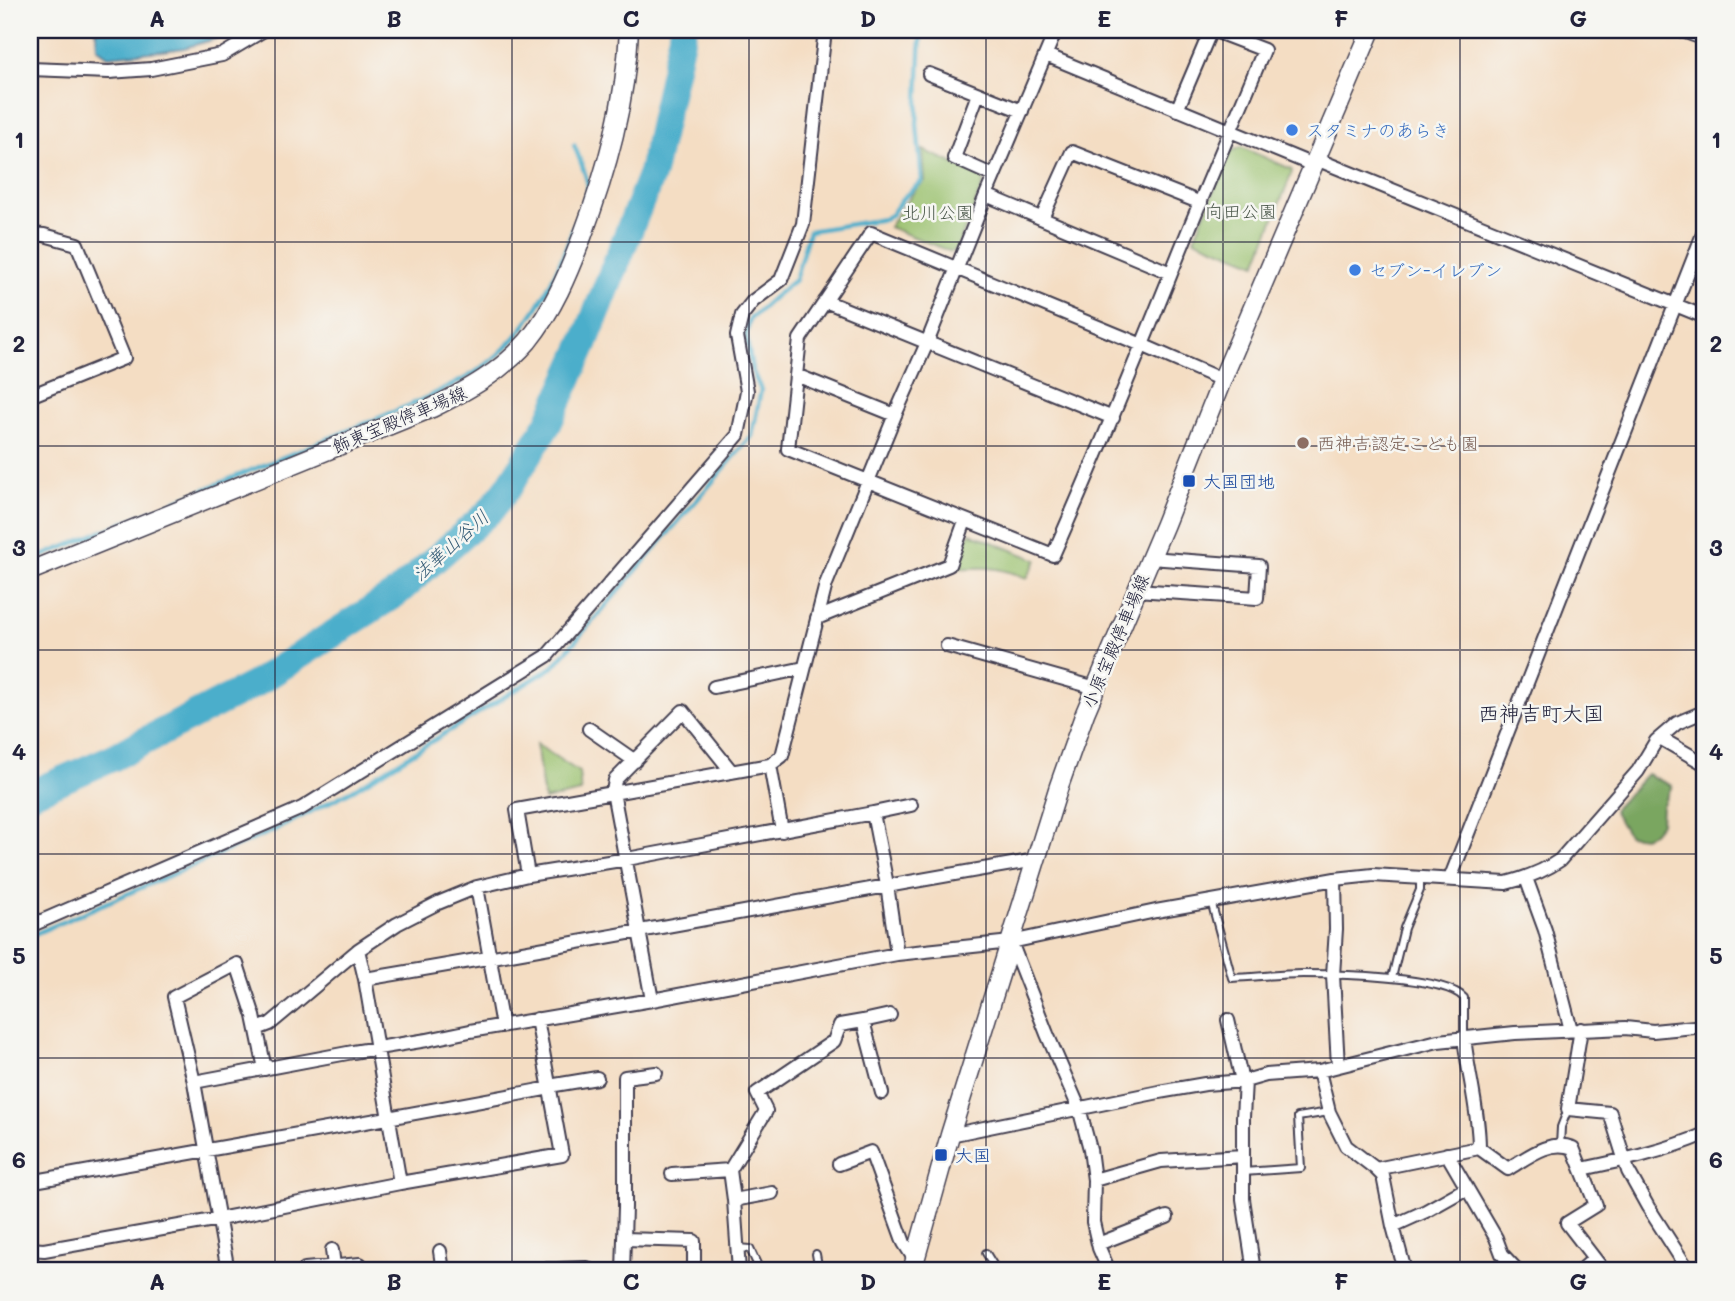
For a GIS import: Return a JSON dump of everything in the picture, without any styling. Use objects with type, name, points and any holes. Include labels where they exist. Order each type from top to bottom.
[{"type":"main road","name":"飾東宝殿停車場線","points":[[30,571],[432,408],[474,387],[511,358],[535,331],[554,302],[585,228],[619,117],[629,30]]},
{"type":"main road","name":"小原宝殿停車場線","points":[[913,1266],[950,1135],[1059,786],[1096,688],[1222,380],[1371,30]]},
{"type":"street","points":[[30,69],[109,72],[151,69],[222,55],[264,30]]},
{"type":"street","points":[[30,926],[302,808],[547,656],[738,435],[747,391],[737,336],[739,326],[742,315],[753,301],[781,280],[803,224],[825,30]]},
{"type":"street","points":[[528,875],[517,810],[770,765],[782,756],[826,584],[1056,30]]},
{"type":"street","points":[[1177,110],[1212,30],[1264,50],[1171,273],[1142,345],[1113,418],[1053,555],[788,449],[800,340],[871,233],[1142,345],[1222,380]]},
{"type":"street","points":[[1680,30],[1705,39]]},
{"type":"street","points":[[1046,55],[1230,132],[1314,162],[1705,317]]},
{"type":"street","points":[[929,74],[1022,111]]},
{"type":"street","points":[[978,94],[954,158],[994,176]]},
{"type":"street","points":[[1042,218],[1072,152],[1201,203]]},
{"type":"street","points":[[986,195],[1171,273]]},
{"type":"street","points":[[1450,879],[1705,229]]},
{"type":"street","points":[[30,234],[78,244],[124,358],[30,396]]},
{"type":"street","points":[[825,301],[1113,418]]},
{"type":"street","points":[[796,375],[895,415]]},
{"type":"street","points":[[817,618],[949,565],[965,522]]},
{"type":"street","points":[[1136,590],[1257,598],[1259,566],[1150,558]]},
{"type":"street","points":[[947,646],[1096,688]]},
{"type":"street","points":[[714,687],[804,668]]},
{"type":"street","points":[[652,1000],[613,792],[615,780],[682,711],[732,772]]},
{"type":"street","points":[[194,1082],[897,954],[1012,942],[1211,901],[1335,879],[1373,876],[1420,877],[1506,883],[1547,869],[1560,860],[1638,771],[1656,741],[1677,723],[1705,714]]},
{"type":"street","points":[[589,729],[635,761]]},
{"type":"street","points":[[1660,738],[1705,764]]},
{"type":"street","points":[[770,765],[782,831]]},
{"type":"street","points":[[257,1029],[270,1024],[358,950],[397,924],[477,887],[528,875],[782,831],[911,805]]},
{"type":"street","points":[[873,813],[897,954]]},
{"type":"street","points":[[365,979],[1036,860]]},
{"type":"street","points":[[1526,877],[1576,1030],[1568,1109],[1610,1113],[1628,1171],[1689,1271]]},
{"type":"street","points":[[1335,879],[1333,975],[1338,1066]]},
{"type":"street","points":[[477,887],[502,1026]]},
{"type":"street","points":[[1012,942],[1079,1108],[1090,1149],[1094,1180],[1093,1222],[1109,1271]]},
{"type":"street","points":[[358,950],[400,1183]]},
{"type":"street","points":[[228,1271],[194,1082],[174,997],[237,964],[257,1029],[264,1069]]},
{"type":"street","points":[[739,1271],[730,1170],[766,1111],[757,1093],[834,1041],[840,1025],[890,1015]]},
{"type":"street","points":[[30,1249],[44,1250],[562,1155],[537,1019]]},
{"type":"street","points":[[1228,1020],[1243,1081],[1244,1210],[1254,1271]]},
{"type":"street","points":[[863,1021],[883,1093]]},
{"type":"street","points":[[950,1135],[1205,1084],[1319,1071],[1464,1037],[1515,1032],[1625,1028],[1653,1031],[1705,1026]]},
{"type":"street","points":[[1464,1037],[1479,1129],[1479,1148]]},
{"type":"street","points":[[1319,1071],[1329,1112],[1346,1146],[1383,1176],[1405,1271]]},
{"type":"street","points":[[623,1271],[621,1087],[625,1077],[656,1073]]},
{"type":"street","points":[[30,1182],[388,1119],[597,1077]]},
{"type":"street","points":[[1582,1168],[1623,1160],[1684,1143],[1705,1134]]},
{"type":"street","points":[[1376,1168],[1479,1148],[1508,1169],[1546,1146],[1569,1146],[1573,1148],[1596,1205],[1567,1223],[1604,1271]]},
{"type":"street","points":[[839,1164],[871,1152],[913,1266]]},
{"type":"street","points":[[1447,1154],[1496,1238],[1502,1254],[1518,1271]]},
{"type":"street","points":[[1094,1180],[1161,1161],[1243,1156]]},
{"type":"street","points":[[672,1174],[730,1170]]},
{"type":"street","points":[[1393,1226],[1467,1188]]},
{"type":"street","points":[[734,1200],[772,1193]]},
{"type":"street","points":[[1098,1244],[1167,1217]]},
{"type":"street","points":[[624,1239],[694,1241],[694,1271]]},
{"type":"street","points":[[332,1250],[334,1266]]},
{"type":"street","points":[[440,1251],[443,1271]]},
{"type":"street","points":[[1580,1271],[1594,1259]]},
{"type":"street","points":[[305,1269],[359,1264],[360,1271]]},
{"type":"street","points":[[496,1271],[587,1268]]},
{"type":"lane","points":[[1392,978],[1402,936],[1420,890],[1420,877]]},
{"type":"lane","points":[[1211,901],[1232,978],[1301,974],[1392,978],[1433,984],[1459,992],[1464,998],[1464,1037]]},
{"type":"lane","points":[[1560,1146],[1561,1127],[1568,1109]]},
{"type":"lane","points":[[1243,1172],[1301,1168],[1298,1117],[1329,1112]]},
{"type":"lane","points":[[738,1248],[750,1249],[757,1264]]},
{"type":"lane","points":[[986,1253],[997,1271]]},
{"type":"lane","points":[[816,1254],[819,1271]]},
{"type":"green space","name":"向田公園","points":[[1241,147],[1291,169],[1292,172],[1256,264],[1194,239],[1230,152]]},
{"type":"green space","name":"北川公園","points":[[923,150],[982,176],[984,182],[957,248],[951,252],[889,227],[915,190],[925,181]]},
{"type":"green space","points":[[970,533],[1037,560],[1027,578],[993,569],[953,567]]},
{"type":"green space","points":[[536,744],[579,772],[581,792],[544,800]]},
{"type":"green space","points":[[1647,774],[1672,786],[1662,806],[1661,823],[1653,833],[1644,837],[1628,835],[1613,810]]},
{"type":"water","points":[[96,30],[233,30],[215,39],[184,48],[108,56],[97,48]]},
{"type":"waterway","name":"法華山谷川","points":[[30,794],[112,758],[255,684],[397,593],[490,511],[508,488],[548,424],[584,344],[652,173],[683,30]]},
{"type":"waterway","points":[[30,936],[277,829],[353,790],[553,667],[752,436],[761,390],[752,370],[746,335],[750,319],[795,280],[809,231],[884,219],[891,215],[903,198],[922,181],[917,124],[921,30]]},
{"type":"waterway","points":[[30,561],[410,405],[461,381],[495,358],[524,326],[547,290],[584,201],[588,186],[574,145]]},
{"type":"place","name":"スタミナのあらき","points":[[1292,130]]},
{"type":"place","name":"セブン-イレブン","points":[[1355,270]]},
{"type":"place","name":"西神吉認定こども園","points":[[1303,443]]},
{"type":"place","name":"大国団地","points":[[1189,481]]},
{"type":"place","name":"大国","points":[[941,1155]]},
{"type":"district","name":"西神吉町大国","points":[[1541,712]]}]
